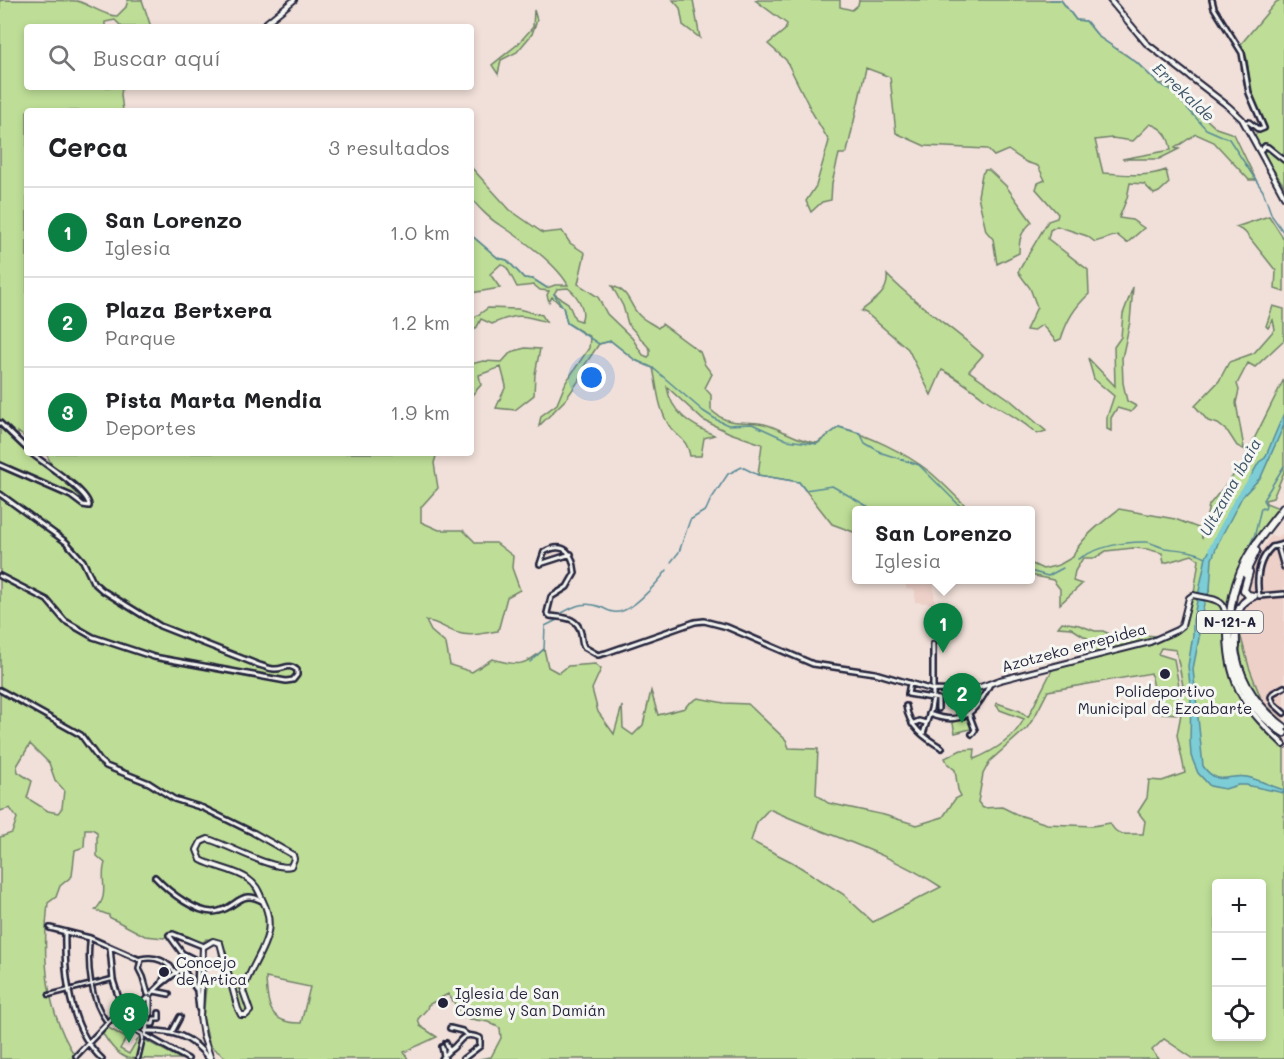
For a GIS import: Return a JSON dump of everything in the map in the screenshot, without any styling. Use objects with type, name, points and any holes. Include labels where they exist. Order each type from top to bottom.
[{"type":"highway","name":"N-121-A","points":[[1284,507],[1246,560],[1235,588],[1230,620],[1231,657],[1240,682],[1258,712],[1284,733]]},
{"type":"highway","name":"N-121-A","points":[[1284,513],[1259,547],[1243,577],[1236,604],[1234,634],[1239,670],[1248,689],[1263,709],[1284,727]]},
{"type":"highway","points":[[1256,596],[1245,593],[1243,586],[1259,547]]},
{"type":"highway","points":[[1236,657],[1239,606],[1247,599],[1256,596]]},
{"type":"street","points":[[265,24],[294,0]]},
{"type":"street","points":[[1212,0],[1214,8],[1242,52],[1249,93],[1264,128],[1259,130],[1249,122],[1244,122]]},
{"type":"street","points":[[1112,2],[1146,42],[1228,106],[1244,122],[1284,196]]},
{"type":"street","points":[[1259,148],[1265,146],[1284,160]]},
{"type":"street","points":[[0,423],[24,446]]},
{"type":"street","points":[[0,465],[70,496],[82,506],[89,506],[87,498],[36,456]]},
{"type":"street","points":[[0,494],[66,542],[83,561],[93,582],[102,590],[160,626],[259,665],[273,669],[293,666],[297,670],[297,675],[293,680],[286,681],[184,663],[154,657],[93,637],[65,621],[47,600],[0,576]]},
{"type":"street","points":[[1284,544],[1269,550],[1260,565],[1256,596],[1284,594]]},
{"type":"street","points":[[1278,546],[1284,567]]},
{"type":"street","points":[[572,554],[540,564],[544,552],[555,547],[567,550],[572,554],[575,573],[567,587],[551,597],[547,613],[550,616],[564,616],[574,621],[584,647],[598,655],[704,621],[727,627],[813,664],[875,673],[933,690],[961,691]]},
{"type":"street","name":"Azotzeko errepidea","points":[[961,691],[1150,642],[1182,626],[1189,598],[1193,595],[1220,602],[1226,609],[1230,672],[1240,694],[1252,712],[1284,745]]},
{"type":"street","points":[[923,734],[933,697],[933,645]]},
{"type":"street","points":[[910,683],[908,694],[938,699],[938,709]]},
{"type":"street","points":[[929,714],[952,719],[969,714],[978,706],[990,684]]},
{"type":"street","points":[[1284,687],[1273,693],[1271,697],[1274,704],[1284,713]]},
{"type":"street","points":[[0,690],[81,735],[106,766],[150,783],[174,799],[203,808],[254,832],[293,855],[291,866],[287,868],[208,839],[201,842],[197,850],[201,860],[250,880],[258,890],[269,916],[268,936],[244,987],[243,995],[250,1011],[246,1015],[241,1014],[238,1009],[220,943],[209,942],[204,947],[200,1014]]},
{"type":"street","points":[[954,691],[959,701],[960,717]]},
{"type":"street","points":[[906,706],[908,718],[912,724],[942,748]]},
{"type":"street","points":[[969,714],[975,730],[972,734]]},
{"type":"street","points":[[912,724],[919,721],[926,723]]},
{"type":"street","points":[[155,877],[172,893],[198,909],[208,912],[222,910],[246,897],[254,897],[264,902]]},
{"type":"street","points":[[50,928],[90,938],[140,960],[160,959],[177,974]]},
{"type":"street","points":[[65,932],[64,960],[68,990],[79,1023],[102,1059]]},
{"type":"street","points":[[204,947],[173,934],[169,935],[182,953],[196,959],[198,963],[197,991],[203,1036],[210,1059]]},
{"type":"street","points":[[90,938],[88,956],[93,984],[100,1010],[108,1023]]},
{"type":"street","points":[[110,947],[112,979],[122,1008]]},
{"type":"street","points":[[140,960],[138,969],[150,995],[145,1031],[147,1037],[188,1059]]},
{"type":"street","points":[[76,1056],[122,1008],[142,1003],[162,983],[198,963]]},
{"type":"street","points":[[162,983],[170,966]]},
{"type":"street","points":[[184,971],[197,991]]},
{"type":"street","points":[[49,995],[112,979]]},
{"type":"street","points":[[150,995],[169,994]]},
{"type":"street","points":[[133,1029],[137,1013]]},
{"type":"street","points":[[147,1024],[153,1024],[154,1019],[159,1019],[159,1013]]},
{"type":"street","points":[[172,1032],[180,1017]]},
{"type":"street","points":[[112,1018],[141,1034],[143,1038],[138,1059]]},
{"type":"street","points":[[450,1028],[480,1038],[480,1046],[463,1059]]},
{"type":"street","points":[[145,1031],[172,1032],[199,1045],[210,1059]]},
{"type":"street","points":[[444,1058],[456,1046],[458,1040],[467,1035]]},
{"type":"street","points":[[446,1043],[449,1051]]},
{"type":"street","points":[[471,1046],[473,1051]]},
{"type":"street","points":[[442,1047],[444,1058]]},
{"type":"shaded area","points":[[1284,533],[1284,722],[1262,701],[1249,667],[1239,630],[1239,616],[1247,580],[1260,553],[1271,535],[1277,537]]},
{"type":"shaded area","points":[[906,584],[933,584],[935,604],[915,602],[915,590],[906,589]]},
{"type":"green space","points":[[0,0],[77,1],[117,16],[126,7],[128,0],[142,0],[150,24],[119,24],[115,20],[105,22],[105,24],[24,24],[24,90],[122,90],[123,108],[24,108],[24,437],[18,432],[18,439],[24,444],[24,456],[37,456],[53,468],[47,456],[436,456],[434,463],[438,488],[421,507],[421,522],[439,530],[463,530],[476,543],[496,543],[513,556],[512,568],[520,590],[507,597],[498,631],[468,635],[426,621],[431,631],[446,644],[450,665],[472,672],[492,659],[514,664],[525,662],[544,649],[548,667],[559,673],[568,666],[595,664],[601,669],[592,689],[598,712],[614,734],[622,706],[623,728],[633,735],[643,725],[651,691],[658,715],[685,708],[698,698],[724,703],[748,704],[786,740],[789,748],[818,749],[816,794],[828,803],[917,825],[943,817],[955,799],[961,796],[955,770],[945,758],[961,750],[975,749],[974,759],[1003,743],[1024,719],[1000,710],[997,703],[1020,711],[1028,717],[1052,670],[1059,665],[1090,657],[1090,640],[1071,628],[1058,627],[1062,622],[1103,631],[1114,636],[1132,634],[1168,637],[1185,627],[1194,593],[1199,560],[1192,555],[1164,563],[1162,553],[1133,548],[1106,551],[1095,558],[1083,558],[1075,571],[1073,581],[1082,584],[1060,604],[1060,589],[1053,580],[1035,576],[1035,565],[1043,569],[1059,565],[1073,557],[1086,537],[1119,509],[1175,519],[1201,529],[1202,539],[1209,505],[1241,466],[1284,379],[1284,472],[1273,498],[1265,500],[1266,503],[1279,508],[1245,557],[1231,604],[1230,672],[1245,705],[1284,746],[1284,1059],[1194,1059],[1164,1039],[1152,1050],[1158,1059],[479,1059],[491,1057],[501,1038],[500,1028],[488,1022],[465,1018],[448,994],[428,1005],[418,1019],[420,1026],[437,1037],[404,1052],[408,1059],[228,1059],[210,1046],[203,1017],[207,979],[220,975],[219,940],[206,939],[202,944],[188,936],[172,932],[164,938],[145,936],[109,915],[95,910],[104,893],[105,863],[97,856],[97,832],[85,829],[84,847],[75,850],[72,876],[60,886],[56,897],[48,903],[46,924],[46,964],[52,1003],[66,1041],[77,1059],[0,1059],[0,837],[12,833],[17,818],[10,808],[0,811]],"holes":[[[1161,648],[1176,650],[1183,686],[1170,688],[1179,686],[1174,659],[1158,654]],[[1151,673],[1159,713],[1181,714],[1177,735],[1185,773],[1162,781],[1149,780],[1147,798],[1138,812],[1145,821],[1143,834],[1120,833],[1110,823],[1093,826],[1047,824],[1002,807],[983,808],[978,802],[983,774],[990,761],[1027,728],[1048,691]],[[30,744],[49,763],[55,780],[64,790],[62,808],[58,813],[48,811],[27,798],[32,781],[18,772],[17,766]],[[769,809],[900,864],[941,887],[873,922],[843,894],[792,862],[751,841],[757,822]],[[266,978],[310,987],[301,1023],[282,1020],[272,1011],[267,996]]]},
{"type":"green space","points":[[673,0],[693,0],[700,38],[683,25],[680,8]]},
{"type":"green space","points":[[755,0],[840,0],[840,7],[852,10],[858,5],[859,0],[1061,0],[1076,20],[1086,21],[1099,37],[1136,62],[1159,84],[1167,83],[1216,128],[1234,134],[1256,180],[1249,180],[1214,142],[1196,134],[1175,148],[1179,149],[1159,159],[1122,159],[1171,150],[1165,134],[1150,124],[1133,141],[1112,138],[1095,140],[1103,173],[1143,175],[1166,170],[1169,183],[1154,194],[1144,184],[1130,183],[1119,218],[1132,220],[1144,228],[1127,243],[1117,235],[1095,242],[1087,236],[1057,226],[1050,230],[1048,239],[1088,270],[1089,294],[1072,315],[1061,339],[1056,341],[1042,325],[1033,331],[1026,330],[1037,307],[1030,288],[1018,272],[1048,221],[1057,218],[1058,214],[1036,189],[1038,183],[1045,180],[1038,166],[1026,162],[1008,150],[994,156],[987,149],[925,146],[896,133],[890,77],[866,68],[847,152],[839,154],[832,183],[831,200],[822,202],[811,212],[806,201],[816,186],[829,141],[786,60],[768,44],[785,30],[787,24]]},
{"type":"green space","points":[[1280,0],[1284,0],[1284,157],[1269,145],[1259,145],[1254,135],[1264,130],[1266,125],[1251,93],[1247,59],[1241,44]]},
{"type":"green space","points":[[534,10],[537,20],[532,34],[517,52],[501,60],[498,74],[492,65],[518,44],[533,27]]},
{"type":"green space","points":[[1266,149],[1284,161],[1284,186],[1263,154]]},
{"type":"green space","points":[[474,170],[510,210],[543,233],[562,231],[570,243],[585,253],[578,284],[598,297],[607,314],[632,338],[643,355],[648,357],[650,349],[628,324],[623,306],[612,286],[626,295],[643,319],[658,328],[662,324],[700,352],[705,365],[712,374],[705,388],[711,395],[711,410],[718,416],[730,421],[764,424],[803,440],[817,443],[839,427],[863,435],[898,451],[930,472],[964,506],[852,506],[852,532],[832,524],[799,482],[758,475],[762,444],[730,433],[703,420],[667,387],[673,404],[683,417],[714,435],[704,438],[701,456],[690,456],[686,444],[670,427],[664,416],[653,368],[635,360],[611,341],[599,344],[584,366],[582,376],[566,399],[539,426],[541,416],[557,404],[566,382],[589,348],[590,337],[567,323],[563,307],[552,297],[549,302],[547,295],[549,291],[540,290],[534,285],[517,287],[507,268],[501,264],[490,274],[500,288],[474,292],[474,238],[498,258],[507,260],[524,278],[533,279],[547,288],[555,285],[568,285],[556,268],[538,252],[494,221],[474,201]],"holes":[[[568,288],[578,299],[583,312],[581,321],[575,319],[568,303],[554,294],[557,289]]]},
{"type":"green space","points":[[985,170],[989,170],[1006,186],[1032,222],[1021,236],[1019,253],[997,264],[993,239],[986,231],[978,196],[982,174]]},
{"type":"green space","points":[[1269,216],[1284,239],[1284,292],[1275,289],[1276,271],[1245,232],[1236,227]]},
{"type":"green space","points":[[887,275],[983,355],[969,371],[1009,399],[1046,431],[1037,434],[1018,419],[942,370],[931,395],[908,349],[861,311],[883,292]]},
{"type":"green space","points":[[1133,287],[1130,322],[1122,358],[1123,383],[1127,401],[1136,406],[1131,412],[1117,408],[1111,418],[1111,431],[1107,429],[1107,417],[1114,396],[1094,379],[1088,358],[1115,386],[1114,347],[1121,337],[1123,314]]},
{"type":"green space","points":[[1273,306],[1284,309],[1284,340],[1255,367],[1248,363],[1237,384],[1239,390],[1236,403],[1244,448],[1248,451],[1237,446],[1228,432],[1218,424],[1208,421],[1195,406],[1219,381],[1229,362],[1254,353],[1275,329],[1273,320],[1268,328],[1266,326]]},
{"type":"green space","points":[[488,308],[518,309],[542,315],[546,322],[524,316],[507,318],[492,324],[481,319],[474,330],[474,318]]},
{"type":"green space","points":[[525,348],[540,349],[534,395],[515,410],[496,408],[506,386],[501,367],[479,375],[481,385],[474,393],[474,363],[483,361],[502,362],[511,352]]},
{"type":"green space","points":[[1239,630],[1249,667],[1262,701],[1284,724],[1263,705],[1249,683],[1241,659]]},
{"type":"green space","points":[[968,715],[974,728],[955,733],[952,719]]},
{"type":"green space","points":[[107,1027],[126,1038],[120,1049],[129,1054],[139,1037],[181,1059],[127,1058],[116,1051],[103,1034]]},
{"type":"water","points":[[1284,413],[1284,425],[1261,477],[1242,497],[1212,559],[1210,590],[1205,600],[1198,629],[1199,638],[1193,669],[1203,766],[1209,773],[1219,778],[1247,777],[1284,790],[1284,793],[1246,785],[1225,789],[1210,786],[1198,773],[1191,756],[1191,695],[1188,666],[1193,620],[1206,557],[1259,462],[1265,458]]},
{"type":"waterway","name":"Errekalde","points":[[1050,0],[1061,0],[1076,20],[1086,21],[1099,37],[1121,52]]},
{"type":"waterway","name":"Errekalde","points":[[1125,54],[1159,84],[1170,89],[1206,129],[1229,139],[1263,191],[1272,216],[1284,233]]},
{"type":"waterway","points":[[474,238],[498,258],[507,260],[524,278],[533,279],[547,288]]},
{"type":"waterway","points":[[554,294],[563,307],[567,323],[599,344],[611,341],[635,360],[653,368],[703,411],[717,420],[728,425],[752,424],[787,440],[817,444],[839,427],[860,433],[865,443],[882,453],[919,465],[960,506]]},
{"type":"waterway","points":[[1245,555],[1255,534],[1261,508],[1265,509],[1266,505],[1263,500],[1284,466]]},
{"type":"waterway","points":[[671,562],[679,552],[690,520],[706,510],[728,474],[742,467],[758,475],[799,482],[805,490],[832,486],[867,506]]},
{"type":"waterway","name":"Ultzama ibaia","points":[[1211,549],[1236,501],[1253,477]]},
{"type":"waterway","points":[[1078,559],[1103,548],[1138,542],[1147,542],[1206,557]]},
{"type":"waterway","points":[[1035,572],[1048,576],[1063,568]]},
{"type":"waterway","points":[[562,613],[586,604],[596,605],[612,612],[621,612],[643,597],[667,570]]},
{"type":"waterway","points":[[530,662],[544,649],[545,626],[559,619]]},
{"type":"place","name":"San Lorenzo","points":[[943,653]]},
{"type":"place","name":"Polideportivo Municipal de Ezcabarte","points":[[1165,674]]},
{"type":"place","name":"Plaza Bertxera","points":[[962,723]]},
{"type":"place","name":"Concejo de Artica","points":[[164,972]]},
{"type":"place","name":"Iglesia de San Cosme y San Damián","points":[[443,1003]]},
{"type":"place","name":"Pista Marta Mendia","points":[[129,1043]]}]
